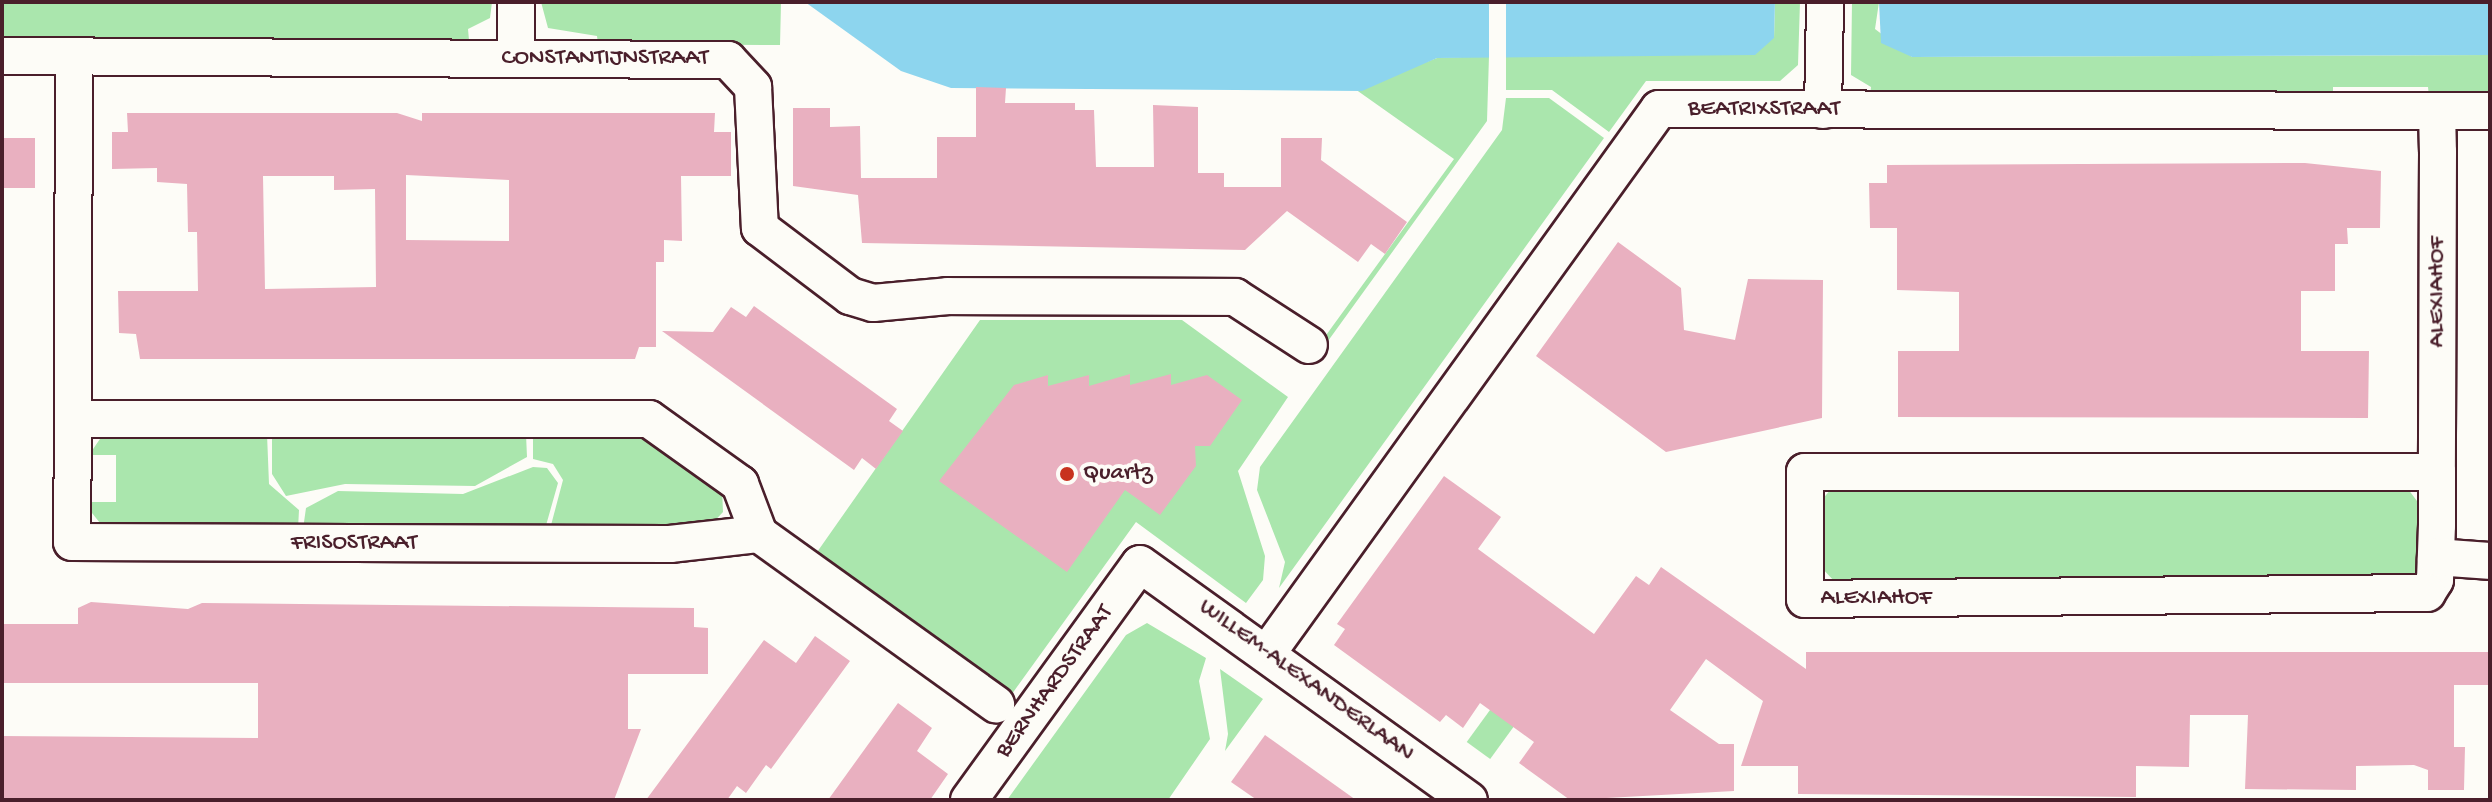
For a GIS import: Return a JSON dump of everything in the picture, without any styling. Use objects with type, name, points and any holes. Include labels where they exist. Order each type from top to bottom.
[{"type":"street","points":[[516,2],[516,59]]},
{"type":"street","points":[[1823,110],[1825,2]]},
{"type":"street","name":"CONSTANTIJNSTRAAT","points":[[2,56],[728,60],[739,66],[756,99],[760,228],[850,296],[873,303],[948,296],[1235,297],[1309,345]]},
{"type":"street","name":"FRISOSTRAAT","points":[[74,56],[72,542],[670,544],[759,534]]},
{"type":"street","name":"BEATRIXSTRAAT","points":[[1268,652],[1659,109],[2490,111]]},
{"type":"street","name":"ALEXIAHOF","points":[[2437,112],[2437,472],[2436,557],[2432,588],[2410,598],[1805,599],[1805,472],[2437,472]]},
{"type":"street","points":[[74,419],[649,419],[740,484],[759,534],[996,704]]},
{"type":"street","points":[[2436,557],[2490,561]]},
{"type":"street","name":"WILLEM-ALEXANDERLAAN","points":[[1140,564],[1268,652],[1469,800]]},
{"type":"street","name":"BERNHARDSTRAAT","points":[[969,800],[1140,564]]},
{"type":"green space","points":[[2,2],[492,2],[490,18],[468,29],[469,40],[2,39]]},
{"type":"green space","points":[[541,2],[781,3],[780,45],[598,44],[597,36],[548,28]]},
{"type":"green space","points":[[1775,2],[1800,2],[1798,65],[1780,81],[1646,81],[1609,132],[1552,90],[1506,90],[1506,55],[1774,38]]},
{"type":"green space","points":[[1852,2],[1879,2],[1875,29],[1912,57],[2490,55],[2490,97],[2429,97],[2428,87],[2333,87],[2333,97],[1870,97],[1871,87],[1851,75]]},
{"type":"green space","points":[[1489,56],[1487,121],[1328,341],[1324,338],[1454,159],[1355,89],[1437,58]]},
{"type":"green space","points":[[1506,98],[1549,98],[1604,138],[1279,588],[1285,562],[1257,490],[1260,467],[1502,130]]},
{"type":"green space","points":[[980,320],[1182,320],[1288,397],[1238,471],[1265,556],[1263,580],[1246,603],[1136,522],[1009,698],[815,555]]},
{"type":"green space","points":[[533,433],[643,434],[722,488],[723,512],[708,528],[550,529],[563,480],[553,464],[533,459]]},
{"type":"green space","points":[[267,434],[269,484],[299,510],[298,529],[104,528],[88,508],[88,502],[116,502],[116,455],[89,455],[102,436]]},
{"type":"green space","points":[[272,434],[526,434],[527,457],[475,486],[345,484],[286,496],[272,474]]},
{"type":"green space","points":[[533,467],[547,468],[558,483],[545,529],[303,529],[306,508],[338,491],[463,494]]},
{"type":"green space","points":[[1831,489],[2408,489],[2423,509],[2420,570],[2413,578],[1835,582],[1820,566],[1821,501]]},
{"type":"green space","points":[[1559,615],[1582,632],[1490,759],[1467,742]]},
{"type":"green space","points":[[1147,623],[1206,658],[1199,681],[1210,739],[1168,800],[1007,800],[1126,635]]},
{"type":"green space","points":[[1220,669],[1263,699],[1225,751],[1228,734]]},
{"type":"water","points":[[805,2],[1775,2],[1774,38],[1755,55],[1437,58],[1362,91],[951,88],[901,71]]},
{"type":"water","points":[[1879,2],[2490,4],[2490,55],[1912,57],[1881,43]]},
{"type":"pier","points":[[1489,2],[1506,2],[1506,60],[1489,60]]},
{"type":"building","points":[[976,87],[1006,88],[1005,103],[1075,103],[1075,110],[1094,110],[1096,167],[1154,167],[1153,105],[1198,107],[1198,173],[1224,173],[1224,187],[1281,187],[1281,138],[1322,138],[1321,160],[1407,222],[1385,254],[1371,244],[1358,262],[1287,211],[1245,250],[862,243],[858,195],[793,186],[793,108],[830,108],[830,127],[860,126],[861,178],[937,178],[937,137],[976,137]]},
{"type":"building","points":[[127,113],[397,113],[422,121],[422,113],[715,113],[714,132],[731,132],[731,176],[681,176],[682,241],[664,240],[664,262],[656,262],[656,347],[639,347],[635,359],[140,359],[136,334],[119,333],[118,291],[198,291],[197,232],[188,232],[187,184],[157,182],[157,168],[112,169],[112,132],[128,132]],"holes":[[[406,175],[509,180],[509,241],[406,240]],[[263,176],[334,176],[334,190],[375,189],[376,287],[265,289]]]},
{"type":"building","points":[[2,138],[35,138],[35,188],[2,188]]},
{"type":"building","points":[[2305,163],[2381,171],[2380,228],[2347,228],[2348,244],[2335,244],[2335,291],[2301,291],[2301,351],[2369,351],[2368,418],[1898,417],[1898,351],[1959,351],[1959,292],[1897,290],[1897,228],[1870,228],[1869,183],[1887,183],[1887,165]]},
{"type":"building","points":[[1618,242],[1681,288],[1684,330],[1735,340],[1748,279],[1823,280],[1822,418],[1666,452],[1536,356]]},
{"type":"building","points":[[754,306],[897,409],[889,421],[903,431],[876,469],[862,458],[854,470],[662,331],[713,332],[731,307],[746,317]]},
{"type":"building","name":"Quartz","points":[[1130,374],[1130,385],[1171,374],[1171,385],[1207,375],[1242,400],[1210,446],[1195,446],[1196,466],[1160,515],[1125,490],[1067,572],[939,481],[1014,385],[1048,375],[1048,386],[1089,375],[1089,386]]},
{"type":"building","points":[[1444,476],[1501,517],[1478,549],[1594,634],[1636,576],[1649,585],[1661,567],[1806,669],[1806,652],[2490,652],[2490,685],[2454,685],[2454,747],[2465,747],[2464,790],[2428,790],[2428,770],[2414,765],[2356,766],[2356,790],[2245,789],[2248,715],[2190,715],[2189,767],[2136,766],[2136,797],[1798,794],[1798,766],[1741,766],[1763,701],[1706,659],[1670,710],[1719,744],[1734,744],[1734,791],[1570,800],[1519,763],[1534,742],[1480,703],[1463,728],[1446,715],[1440,722],[1334,645],[1345,629],[1337,624]]},
{"type":"building","points":[[91,602],[188,609],[202,603],[694,608],[694,627],[708,628],[708,674],[628,674],[628,729],[641,729],[614,800],[2,800],[2,736],[258,738],[258,683],[2,683],[2,624],[78,624],[78,608]]},
{"type":"building","points":[[815,636],[850,661],[771,769],[766,765],[746,793],[737,786],[727,800],[646,800],[764,640],[796,663]]},
{"type":"building","points":[[898,703],[932,728],[917,751],[948,774],[930,800],[828,800]]},
{"type":"building","points":[[1265,735],[1356,800],[1257,800],[1231,782]]},
{"type":"place","name":"Quartz","points":[[1067,474]]}]
